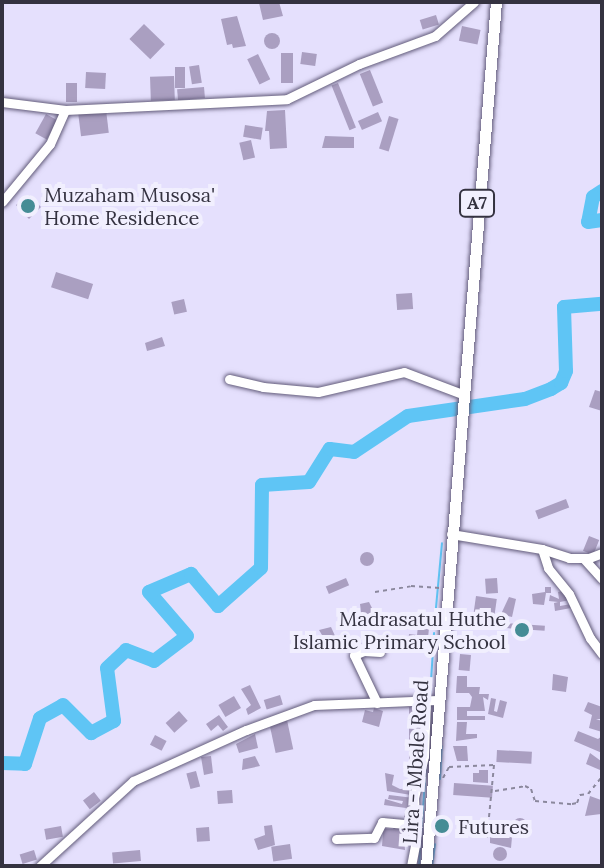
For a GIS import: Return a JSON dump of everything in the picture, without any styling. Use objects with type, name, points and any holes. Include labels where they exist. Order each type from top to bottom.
[{"type":"main road","name":"A7","points":[[465,400],[474,240],[496,2]]},
{"type":"main road","name":"Lira - Mbale Road","points":[[426,866],[432,784],[432,700],[465,400]]},
{"type":"street","points":[[2,102],[65,110],[287,99],[359,64],[435,36],[474,2]]},
{"type":"street","points":[[2,202],[42,156],[65,110]]},
{"type":"street","points":[[229,379],[263,387],[318,392],[404,372],[465,400]]},
{"type":"street","points":[[451,534],[584,559],[602,553]]},
{"type":"street","points":[[542,549],[548,568],[569,594],[590,638],[602,654]]},
{"type":"street","points":[[584,559],[602,579]]},
{"type":"street","points":[[377,703],[354,655],[364,651],[380,652]]},
{"type":"street","points":[[40,866],[118,792],[157,769],[297,710],[329,703],[432,700],[414,798],[411,866]]},
{"type":"street","points":[[336,839],[374,838],[382,822],[415,825]]},
{"type":"path","points":[[375,592],[411,586],[446,588]]},
{"type":"path","points":[[432,784],[441,781],[449,767],[494,765],[494,791],[487,838]]},
{"type":"path","points":[[494,791],[525,786],[531,789],[535,801],[572,804],[577,803],[580,795],[588,794],[602,777]]},
{"type":"building","points":[[279,2],[283,16],[263,20],[259,3]]},
{"type":"building","points":[[436,15],[439,25],[423,30],[420,20]]},
{"type":"building","points":[[237,16],[246,46],[233,48],[232,44],[227,45],[221,19]]},
{"type":"building","points":[[144,24],[165,44],[150,59],[129,39]]},
{"type":"building","points":[[462,26],[481,30],[477,45],[459,41]]},
{"type":"building","points":[[272,33],[278,35],[278,47],[272,49],[266,47],[264,41],[266,35]]},
{"type":"building","points":[[302,52],[317,54],[315,66],[300,64]]},
{"type":"building","points":[[281,53],[293,53],[293,83],[281,83]]},
{"type":"building","points":[[258,54],[270,79],[259,84],[247,59]]},
{"type":"building","points":[[199,65],[202,83],[192,84],[189,67]]},
{"type":"building","points":[[175,67],[185,67],[185,88],[175,88]]},
{"type":"building","points":[[370,70],[383,102],[373,107],[360,74]]},
{"type":"building","points":[[86,72],[106,73],[105,89],[85,88]]},
{"type":"building","points":[[174,76],[175,100],[151,101],[150,77]]},
{"type":"building","points":[[66,83],[77,83],[77,102],[66,102]]},
{"type":"building","points":[[338,83],[356,128],[349,130],[332,86]]},
{"type":"building","points":[[204,87],[205,98],[178,100],[177,89]]},
{"type":"building","points":[[106,110],[109,133],[81,136],[78,113]]},
{"type":"building","points":[[285,110],[287,148],[270,149],[269,131],[265,131],[267,111]]},
{"type":"building","points":[[378,112],[382,121],[362,130],[358,121]]},
{"type":"building","points":[[46,114],[57,120],[47,140],[35,133]]},
{"type":"building","points":[[389,116],[399,119],[389,151],[379,149]]},
{"type":"building","points":[[245,125],[263,128],[261,140],[243,137]]},
{"type":"building","points":[[325,136],[354,137],[354,148],[322,148]]},
{"type":"building","points":[[251,140],[255,158],[243,160],[239,143]]},
{"type":"building","name":"Muzaham Musosa' Home Residence","points":[[29,195],[41,207],[29,219],[16,205]]},
{"type":"building","points":[[56,272],[93,284],[88,299],[51,287]]},
{"type":"building","points":[[412,293],[413,309],[397,310],[396,294]]},
{"type":"building","points":[[184,299],[187,312],[174,315],[171,302]]},
{"type":"building","points":[[162,337],[165,346],[147,351],[145,343]]},
{"type":"building","points":[[595,390],[602,392],[602,411],[589,407]]},
{"type":"building","points":[[566,499],[569,507],[538,519],[535,511]]},
{"type":"building","points":[[589,536],[599,540],[593,555],[583,551]]},
{"type":"building","points":[[367,552],[374,559],[367,566],[360,559]]},
{"type":"building","points":[[346,578],[349,585],[329,594],[326,587]]},
{"type":"building","points":[[497,578],[498,593],[486,594],[485,579]]},
{"type":"building","points":[[545,587],[551,587],[551,593],[546,593],[544,605],[533,604],[532,594],[545,592]]},
{"type":"building","points":[[563,591],[570,600],[560,602],[560,606],[571,604],[571,608],[555,611],[554,603],[558,602],[549,601],[550,595],[559,599],[558,592]]},
{"type":"building","points":[[476,596],[497,599],[495,615],[474,612]]},
{"type":"building","points":[[509,597],[516,599],[512,617],[501,614]]},
{"type":"building","points":[[369,602],[375,614],[362,621],[360,604]]},
{"type":"building","points":[[505,623],[545,626],[545,631],[505,628]]},
{"type":"building","points":[[418,626],[429,628],[427,648],[408,646],[409,634],[417,635]]},
{"type":"building","points":[[331,627],[336,638],[334,644],[328,645],[319,630]]},
{"type":"building","points":[[460,654],[471,655],[470,671],[459,670]]},
{"type":"building","points":[[553,674],[568,677],[566,692],[552,690]]},
{"type":"building","points":[[457,676],[467,676],[467,687],[480,687],[479,694],[489,694],[488,700],[483,697],[485,711],[467,711],[467,716],[485,716],[485,720],[457,720],[457,707],[470,707],[472,697],[469,693],[456,693]]},
{"type":"building","points":[[250,685],[261,708],[248,715],[246,709],[251,705],[241,689]]},
{"type":"building","points":[[280,695],[283,705],[267,710],[264,700]]},
{"type":"building","points":[[234,696],[241,708],[225,717],[218,705]]},
{"type":"building","points":[[491,698],[496,699],[494,711],[497,712],[500,700],[507,702],[503,718],[488,714]]},
{"type":"building","points":[[403,700],[420,703],[419,763],[409,762],[409,707],[402,706]]},
{"type":"building","points":[[588,702],[602,707],[602,719],[596,719],[602,721],[602,732],[589,728],[592,715],[584,711]]},
{"type":"building","points":[[374,708],[383,711],[379,727],[362,722],[365,710],[373,712]]},
{"type":"building","points":[[179,711],[188,721],[174,733],[166,723]]},
{"type":"building","points":[[219,715],[228,727],[223,731],[218,725],[211,731],[206,724]]},
{"type":"building","points":[[287,720],[293,749],[276,753],[269,724]]},
{"type":"building","points":[[457,722],[467,722],[466,734],[477,734],[477,738],[456,741]]},
{"type":"building","points":[[578,731],[598,739],[602,736],[602,753],[574,741]]},
{"type":"building","points":[[255,734],[258,748],[239,753],[236,744]]},
{"type":"building","points":[[155,735],[167,741],[162,751],[150,745]]},
{"type":"building","points":[[453,746],[467,746],[468,761],[457,761]]},
{"type":"building","points":[[497,750],[532,752],[531,764],[496,762]]},
{"type":"building","points":[[590,753],[601,761],[600,770],[586,764]]},
{"type":"building","points":[[211,756],[213,773],[204,775],[201,757]]},
{"type":"building","points":[[255,756],[260,766],[242,770],[243,759]]},
{"type":"building","points":[[479,770],[488,770],[488,783],[473,782],[473,773],[479,773]]},
{"type":"building","points":[[196,771],[200,786],[190,789],[186,774]]},
{"type":"building","points":[[385,773],[394,775],[392,785],[400,789],[415,788],[411,795],[387,791]]},
{"type":"building","points":[[454,783],[493,786],[492,798],[453,795]]},
{"type":"building","points":[[232,790],[233,803],[218,804],[217,791]]},
{"type":"building","points":[[94,792],[101,801],[90,809],[83,801]]},
{"type":"building","points":[[389,795],[414,798],[411,818],[404,817],[406,808],[384,805],[385,799],[402,804],[403,801],[388,799]]},
{"type":"building","points":[[590,796],[601,800],[601,814],[585,816]]},
{"type":"building","points":[[520,818],[527,825],[520,832],[513,825]]},
{"type":"building","points":[[384,822],[384,829],[393,829],[394,823],[403,824],[405,850],[382,846],[383,833],[379,832]]},
{"type":"building","points":[[272,825],[275,845],[258,850],[254,839],[265,835],[264,826]]},
{"type":"building","points":[[61,826],[63,837],[46,840],[44,829]]},
{"type":"building","points":[[209,827],[210,841],[197,842],[196,828]]},
{"type":"building","points":[[490,836],[512,837],[511,848],[490,843]]},
{"type":"building","points":[[290,844],[292,859],[273,861],[271,847]]},
{"type":"building","points":[[500,847],[507,854],[500,861],[493,854]]},
{"type":"building","points":[[34,850],[37,860],[23,864],[20,854]]},
{"type":"building","points":[[140,850],[141,861],[113,863],[112,852]]},
{"type":"waterway","points":[[602,191],[593,197],[588,222],[602,220]]},
{"type":"waterway","points":[[2,763],[25,764],[40,718],[63,705],[91,733],[114,721],[107,668],[126,650],[154,661],[187,636],[149,592],[191,574],[218,606],[261,568],[262,485],[309,482],[330,449],[354,452],[408,416],[525,399],[551,389],[561,383],[566,371],[564,307],[602,304]]},
{"type":"waterway","points":[[434,629],[442,543]]},
{"type":"waterway","points":[[433,645],[434,633]]},
{"type":"waterway","points":[[430,696],[433,649]]},
{"type":"waterway","points":[[440,779],[442,746]]},
{"type":"waterway","points":[[419,866],[426,767]]},
{"type":"waterway","points":[[436,834],[437,820]]},
{"type":"waterway","points":[[432,866],[435,844]]},
{"type":"place","name":"Muzaham Musosa' Home Residence","points":[[28,206]]},
{"type":"place","name":"Madrasatul Huthe Islamic Primary School","points":[[522,630]]},
{"type":"place","name":"Futures","points":[[442,826]]}]
